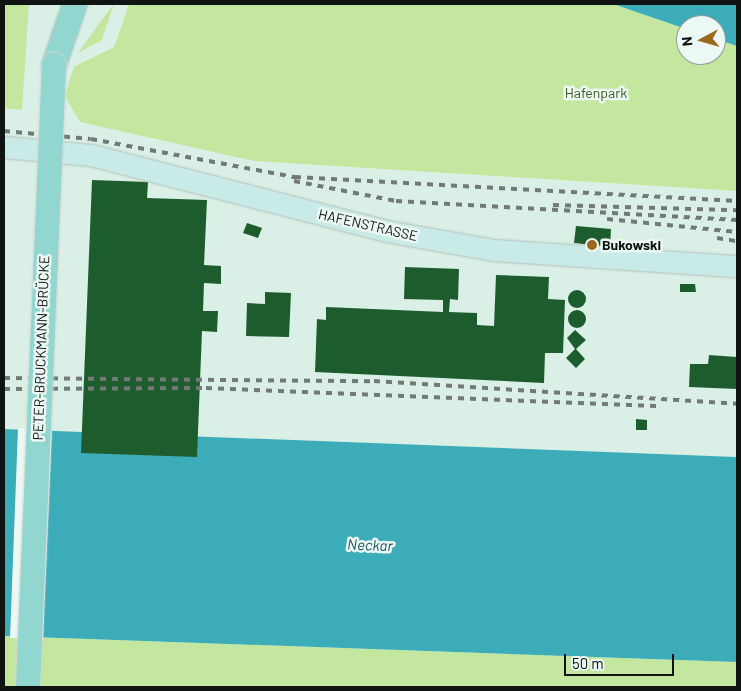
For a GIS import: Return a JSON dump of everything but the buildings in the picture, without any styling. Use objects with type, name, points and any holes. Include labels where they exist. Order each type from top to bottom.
[{"type":"main road","name":"PETER-BRUCKMANN-BRÜCKE","points":[[28,687],[54,65],[74,8]]},
{"type":"main road","name":"HAFENSTRASSE","points":[[4,147],[91,155],[387,232],[494,250],[737,266]]},
{"type":"shaded area","points":[[4,4],[129,4],[114,47],[75,66],[65,96],[75,113],[254,161],[737,191],[737,457],[4,429]]},
{"type":"green space","points":[[4,4],[29,4],[22,110],[4,108]]},
{"type":"green space","points":[[114,4],[102,40],[78,53],[101,21]]},
{"type":"green space","name":"Hafenpark","points":[[129,4],[613,4],[676,26],[676,65],[726,65],[726,42],[737,46],[737,191],[254,161],[80,122],[65,96],[72,72],[75,66],[114,47]]},
{"type":"green space","points":[[4,636],[737,662],[737,687],[4,687]]},
{"type":"water","points":[[613,4],[737,4],[737,46],[726,42],[726,15],[676,15],[676,26]]},
{"type":"water","name":"Neckar","points":[[4,429],[737,457],[737,662],[4,636]]},
{"type":"pier","points":[[18,428],[52,429],[43,640],[10,638]]},
{"type":"railway","points":[[4,131],[91,139],[295,177],[737,201]]},
{"type":"railway","points":[[294,181],[396,201],[737,220]]},
{"type":"railway","points":[[553,205],[737,210]]},
{"type":"railway","points":[[607,219],[737,232]]},
{"type":"railway","points":[[717,238],[737,241]]},
{"type":"railway","points":[[4,378],[374,381],[737,404]]},
{"type":"railway","points":[[4,389],[206,388],[662,406]]},
{"type":"place","name":"Bukowski","points":[[592,245]]}]
